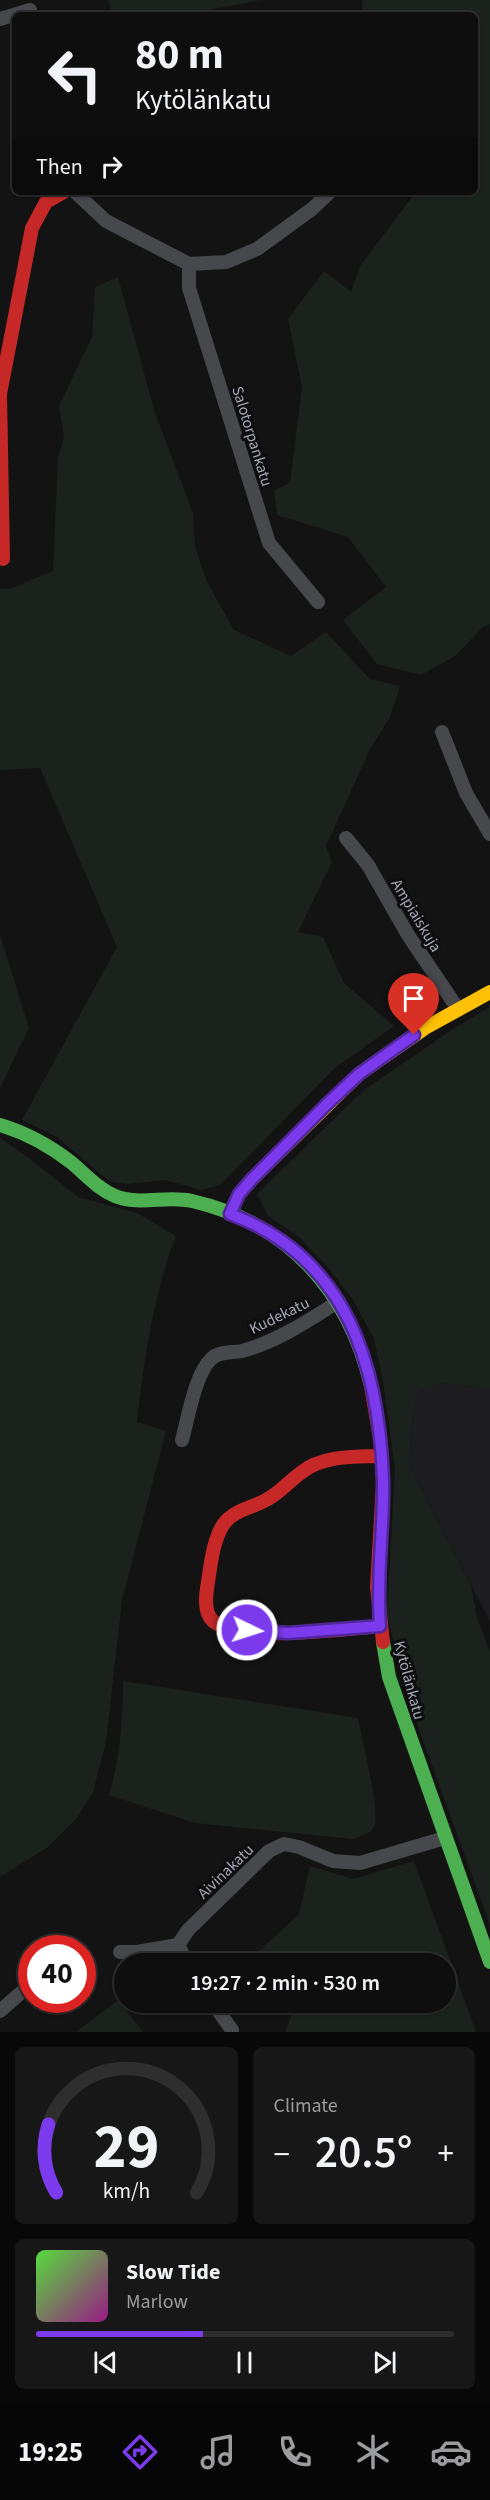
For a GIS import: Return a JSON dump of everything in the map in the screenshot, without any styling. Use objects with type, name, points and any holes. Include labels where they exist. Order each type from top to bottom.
[{"type":"street","points":[[3,559],[0,394],[32,228],[46,202],[59,195]]},
{"type":"street","points":[[78,195],[106,221],[189,264],[225,262],[257,249],[312,209],[327,195]]},
{"type":"street","name":"Salotorpankatu","points":[[189,264],[189,288],[269,543],[318,602]]},
{"type":"street","points":[[442,732],[466,793],[490,834]]},
{"type":"street","name":"Ampiaiskuja","points":[[346,838],[368,865],[408,935],[458,1009]]},
{"type":"street","points":[[230,1214],[239,1194],[252,1179],[359,1074],[414,1035],[490,992]]},
{"type":"street","name":"Kytölänkatu","points":[[0,1125],[24,1132],[52,1149],[98,1187],[116,1197],[137,1201],[185,1199],[251,1222],[290,1248],[325,1281],[352,1323],[368,1371],[381,1456],[382,1503],[377,1588],[380,1626],[389,1677],[490,1962]]},
{"type":"street","name":"Kudekatu","points":[[182,1440],[203,1372],[212,1358],[270,1341],[339,1301]]},
{"type":"street","points":[[380,1626],[288,1633],[231,1628],[214,1622],[207,1610],[206,1593],[219,1532],[233,1515],[270,1498],[306,1469],[321,1463],[345,1458],[381,1456]]},
{"type":"street","name":"Aivinakatu","points":[[178,1945],[195,1923],[269,1851],[284,1844],[333,1861],[360,1863],[445,1838]]},
{"type":"street","points":[[120,1952],[137,1952],[178,1945],[182,1953]]},
{"type":"street","points":[[0,2011],[18,1995]]},
{"type":"street","points":[[220,2013],[232,2030]]},
{"type":"shaded area","points":[[108,0],[261,0],[198,12],[111,12]]},
{"type":"shaded area","points":[[362,0],[490,0],[490,624],[483,627],[455,656],[421,675],[377,664],[343,620],[386,587],[348,537],[277,515],[274,491],[290,483],[302,387],[288,319],[324,271],[351,292],[360,266],[414,195],[478,195],[478,12],[363,12]]},
{"type":"shaded area","points":[[118,277],[155,413],[193,513],[195,547],[207,582],[234,630],[291,656],[326,632],[370,679],[400,686],[390,717],[370,749],[326,846],[332,862],[298,932],[323,937],[344,983],[394,1026],[335,1068],[220,1185],[201,1190],[166,1180],[129,1184],[110,1182],[57,1137],[22,1120],[117,947],[40,768],[0,770],[0,589],[10,589],[53,571],[58,458],[64,436],[59,406],[92,337],[95,287]]},
{"type":"shaded area","points":[[0,935],[29,1028],[0,1088]]},
{"type":"shaded area","points":[[490,1007],[490,1389],[445,1383],[419,1391],[413,1414],[409,1465],[471,1585],[477,1618],[490,1652],[490,1925],[406,1693],[387,1614],[395,1469],[383,1381],[374,1339],[352,1298],[327,1266],[298,1236],[268,1216],[257,1194],[364,1090],[453,1029]]},
{"type":"shaded area","points":[[0,1138],[78,1197],[137,1213],[176,1236],[161,1282],[150,1328],[137,1422],[166,1431],[122,1600],[106,1742],[93,1792],[77,1818],[48,1847],[0,1877]]},
{"type":"shaded area","points":[[445,1383],[490,1389],[490,1621],[409,1465],[413,1414],[419,1391]]},
{"type":"shaded area","points":[[123,1681],[358,1718],[375,1803],[374,1827],[366,1834],[353,1839],[195,1823],[109,1795],[120,1739]]},
{"type":"shaded area","points":[[414,1861],[447,1953],[258,1953],[299,1914],[310,1866],[353,1879]]},
{"type":"shaded area","points":[[456,1977],[476,2032],[285,2032],[293,2013],[456,2013]]},
{"type":"shaded area","points":[[114,2003],[114,2013],[128,2013],[143,2032],[76,2032]]},
{"type":"traffic: fast","points":[[0,1125],[47,1146],[72,1163],[98,1186],[115,1196],[134,1200],[182,1199],[192,1201],[226,1211],[257,1226],[285,1244],[309,1266],[330,1292],[347,1320],[361,1352],[371,1386]]},
{"type":"traffic: fast","points":[[383,1642],[389,1677],[490,1962]]},
{"type":"traffic: slow","points":[[230,1214],[239,1194],[252,1179],[359,1074],[425,1028],[490,992]]},
{"type":"traffic: jam","points":[[3,559],[0,394],[32,228],[46,202],[59,195]]},
{"type":"traffic: jam","points":[[371,1386],[381,1444],[383,1483],[377,1587],[383,1642]]},
{"type":"traffic: jam","points":[[380,1626],[294,1633],[246,1631],[226,1628],[213,1621],[208,1613],[206,1602],[211,1560],[220,1531],[227,1520],[271,1497],[310,1466],[340,1458],[381,1456]]},
{"type":"route","points":[[247,1630],[288,1633],[380,1626],[377,1588],[383,1482],[368,1371],[352,1323],[325,1281],[290,1248],[251,1222],[230,1214],[239,1194],[252,1179],[326,1105],[359,1074],[414,1035]]}]
